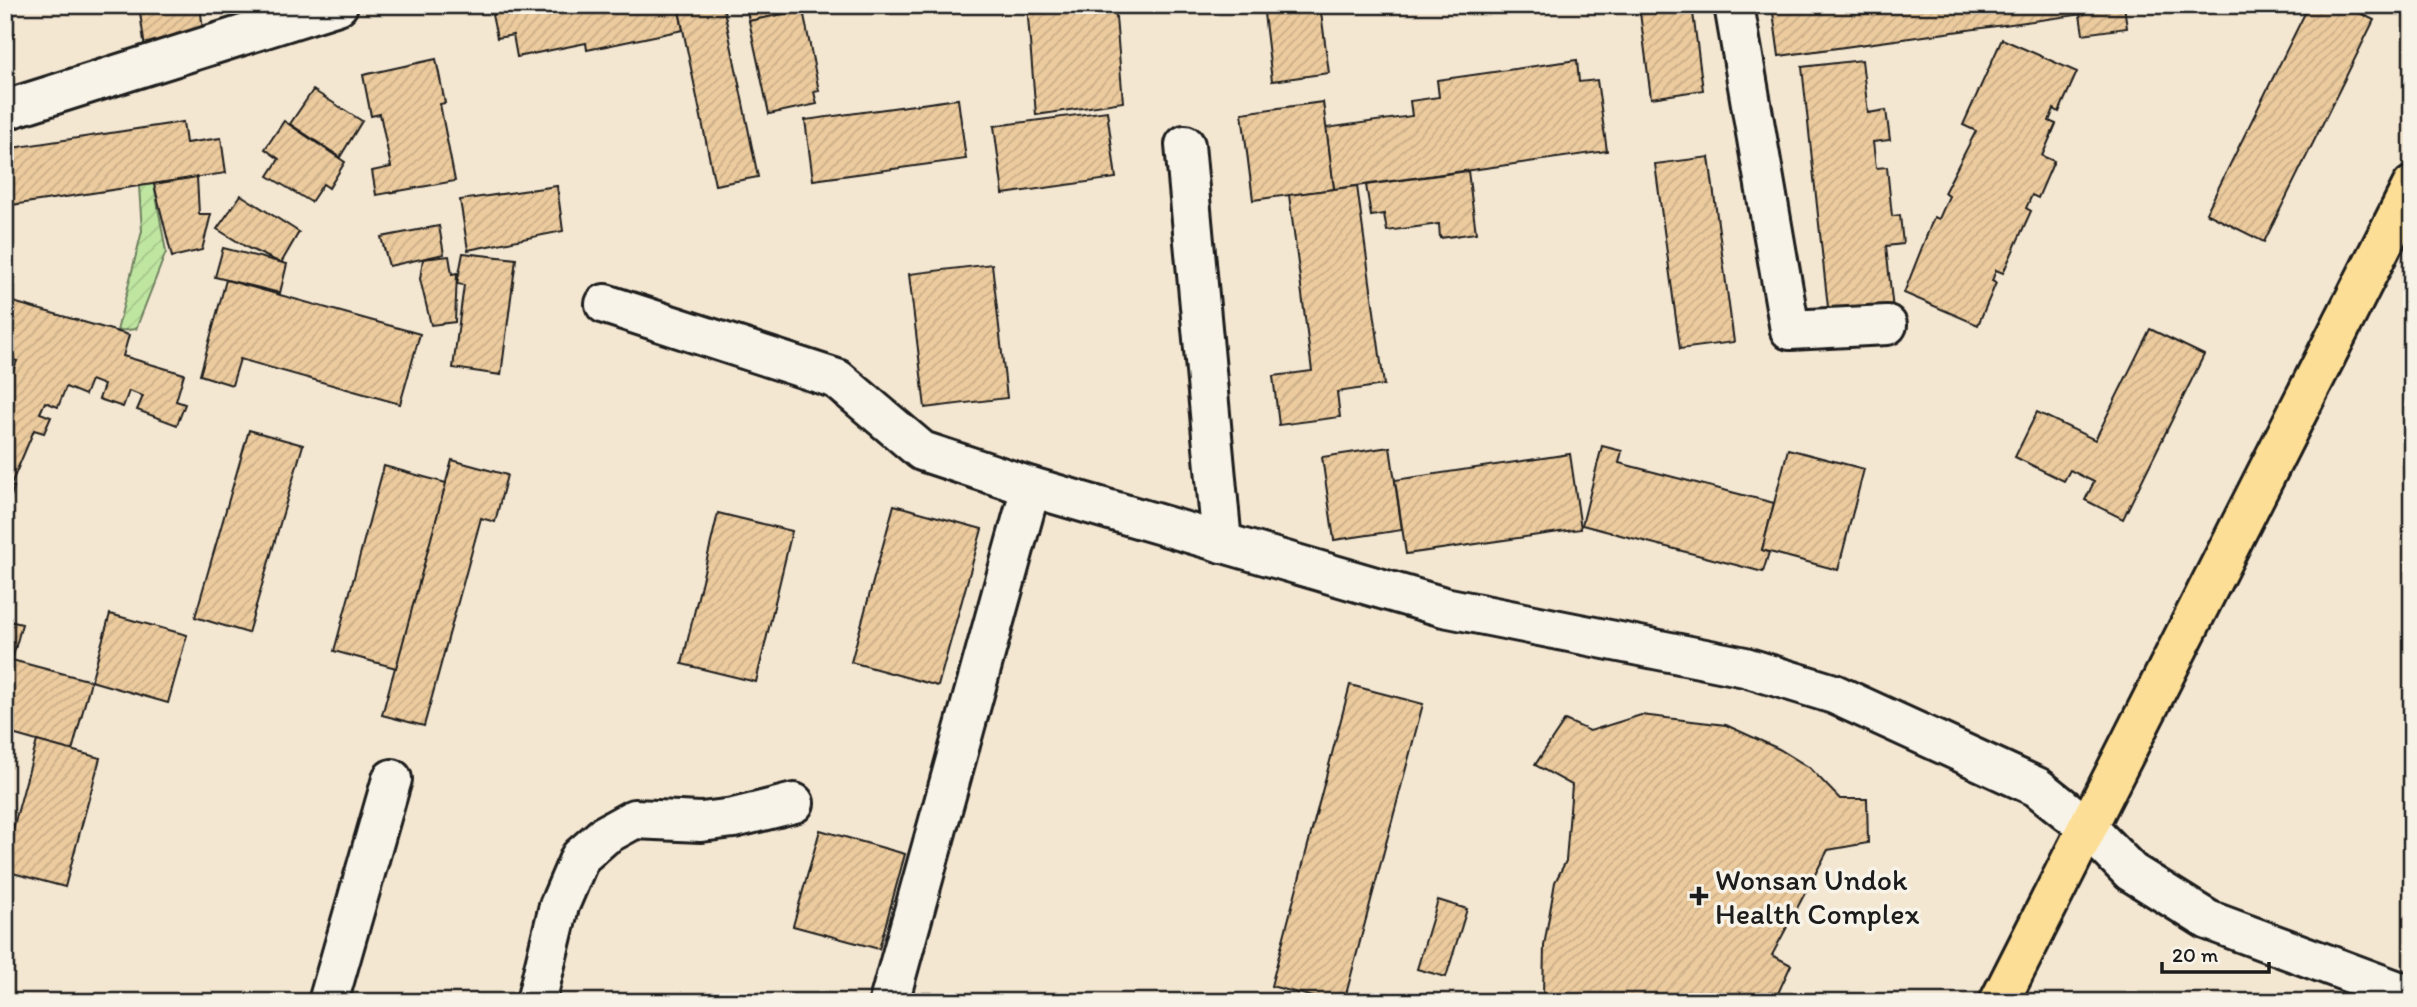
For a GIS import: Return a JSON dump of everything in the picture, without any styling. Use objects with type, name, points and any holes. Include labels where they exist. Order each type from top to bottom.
[{"type":"main road","points":[[1999,1002],[2412,186]]},
{"type":"street","points":[[5,110],[338,5]]},
{"type":"street","points":[[1734,5],[1790,330],[1887,326]]},
{"type":"street","points":[[1185,145],[1222,543]]},
{"type":"street","points":[[605,304],[837,379],[922,451],[1031,487],[1444,607],[1745,667],[1834,694],[2037,787],[2086,826],[2132,872],[2208,920],[2412,996]]},
{"type":"street","points":[[889,1002],[1031,487]]},
{"type":"street","points":[[328,1002],[392,779]]},
{"type":"street","points":[[536,1002],[559,906],[580,857],[605,835],[634,819],[701,822],[734,818],[794,803]]},
{"type":"green space","points":[[154,184],[166,252],[136,329],[117,331],[142,231],[139,186]]},
{"type":"building","points":[[139,5],[200,5],[205,47],[146,56]]},
{"type":"building","points":[[522,5],[678,5],[683,30],[587,50],[586,43],[517,57],[513,35],[497,38],[492,15]]},
{"type":"building","points":[[678,5],[723,5],[758,177],[715,185]]},
{"type":"building","points":[[746,5],[786,5],[788,13],[749,21]]},
{"type":"building","points":[[1027,5],[1115,5],[1123,102],[1036,115]]},
{"type":"building","points":[[1263,5],[1320,5],[1329,73],[1272,81]]},
{"type":"building","points":[[1639,5],[1692,5],[1703,90],[1651,98]]},
{"type":"building","points":[[1772,5],[2083,5],[2084,14],[1779,56]]},
{"type":"building","points":[[2083,5],[2124,5],[2127,28],[2083,34],[2080,15],[2084,14]]},
{"type":"building","points":[[2309,5],[2343,5],[2374,20],[2264,242],[2206,213]]},
{"type":"building","points":[[803,10],[819,91],[814,92],[817,104],[769,114],[749,21]]},
{"type":"building","points":[[2002,39],[2077,72],[2059,112],[2054,109],[2049,121],[2056,124],[2042,156],[2054,161],[2038,198],[2032,195],[2026,208],[2031,211],[2003,273],[1996,270],[1992,281],[1996,283],[1978,325],[1904,293],[1934,217],[1939,219],[1949,196],[1944,193],[1976,131],[1963,125]]},
{"type":"building","points":[[436,59],[445,103],[440,104],[455,181],[376,195],[372,171],[391,167],[380,114],[371,116],[363,75]]},
{"type":"building","points":[[1577,60],[1579,82],[1597,80],[1607,151],[1334,189],[1326,128],[1412,116],[1410,101],[1439,97],[1437,80]]},
{"type":"building","points":[[1862,60],[1868,113],[1886,110],[1890,140],[1873,142],[1876,168],[1887,167],[1892,216],[1900,215],[1903,244],[1886,246],[1894,319],[1830,326],[1802,67]]},
{"type":"building","points":[[313,90],[362,121],[340,157],[290,124]]},
{"type":"building","points":[[958,99],[966,159],[813,180],[805,120]]},
{"type":"building","points":[[1323,102],[1334,189],[1253,200],[1242,113]]},
{"type":"building","points":[[1107,111],[1116,178],[1003,194],[994,126]]},
{"type":"building","points":[[284,121],[345,162],[329,188],[323,184],[311,202],[268,176],[279,159],[265,149]]},
{"type":"building","points":[[183,122],[186,143],[221,138],[226,173],[5,206],[5,149]]},
{"type":"building","points":[[1709,157],[1734,342],[1680,349],[1655,164]]},
{"type":"building","points":[[1468,171],[1476,233],[1440,238],[1439,224],[1387,231],[1384,214],[1371,216],[1366,185]]},
{"type":"building","points":[[197,177],[199,214],[211,214],[202,250],[172,257],[154,184]]},
{"type":"building","points":[[557,186],[563,231],[468,250],[460,200]]},
{"type":"building","points":[[1357,186],[1384,385],[1337,392],[1340,417],[1279,425],[1273,376],[1312,371],[1289,195]]},
{"type":"building","points":[[241,195],[299,232],[281,263],[248,248],[217,229]]},
{"type":"building","points":[[5,213],[13,302],[129,335],[123,356],[184,374],[176,401],[185,404],[177,425],[137,410],[143,396],[129,391],[123,407],[99,399],[104,385],[91,380],[85,395],[66,387],[58,407],[45,402],[40,413],[51,417],[44,433],[34,430],[12,482],[5,480],[5,391],[17,361],[5,358]]},
{"type":"building","points":[[439,226],[444,254],[389,266],[381,237]]},
{"type":"building","points":[[223,248],[287,264],[280,293],[215,277]]},
{"type":"building","points":[[463,253],[516,259],[501,375],[453,368],[464,285],[457,284]]},
{"type":"building","points":[[449,256],[452,274],[457,273],[455,322],[431,325],[420,279],[423,259]]},
{"type":"building","points":[[992,264],[1007,398],[925,408],[909,274]]},
{"type":"building","points":[[226,280],[420,334],[400,404],[240,359],[232,385],[200,375]]},
{"type":"building","points":[[2150,329],[2204,355],[2123,519],[2085,500],[2094,482],[2070,470],[2064,481],[2015,457],[2037,412],[2095,440]]},
{"type":"building","points":[[249,430],[303,445],[248,633],[195,617]]},
{"type":"building","points":[[1602,446],[1622,451],[1619,463],[1774,503],[1762,550],[1769,552],[1763,572],[1582,525]]},
{"type":"building","points":[[1390,447],[1402,530],[1334,540],[1322,457]]},
{"type":"building","points":[[1788,449],[1864,469],[1838,570],[1762,550]]},
{"type":"building","points":[[1570,454],[1581,529],[1406,554],[1395,480]]},
{"type":"building","points":[[452,460],[507,475],[495,522],[481,518],[424,726],[382,715]]},
{"type":"building","points":[[384,466],[446,483],[396,668],[334,651]]},
{"type":"building","points":[[5,484],[14,487],[5,515]]},
{"type":"building","points":[[894,505],[982,529],[938,686],[851,662]]},
{"type":"building","points":[[718,513],[792,531],[756,682],[682,664]]},
{"type":"building","points":[[110,614],[187,635],[168,703],[91,681]]},
{"type":"building","points":[[5,620],[22,624],[12,660],[91,681],[72,751],[5,732]]},
{"type":"building","points":[[1350,685],[1423,704],[1344,1002],[1333,1002],[1271,986]]},
{"type":"building","points":[[1641,715],[1726,725],[1779,749],[1810,768],[1840,799],[1867,799],[1868,843],[1828,850],[1772,955],[1791,965],[1774,1002],[1529,1002],[1543,995],[1544,946],[1555,882],[1566,861],[1572,785],[1535,765],[1565,720],[1590,731]]},
{"type":"building","points":[[37,741],[100,758],[65,887],[5,871],[5,858]]},
{"type":"building","points":[[820,830],[905,854],[879,949],[793,926]]},
{"type":"building","points":[[1438,900],[1467,909],[1446,977],[1417,969]]},
{"type":"place","name":"Wonsan Undok Health Complex","points":[[1699,896]]}]
